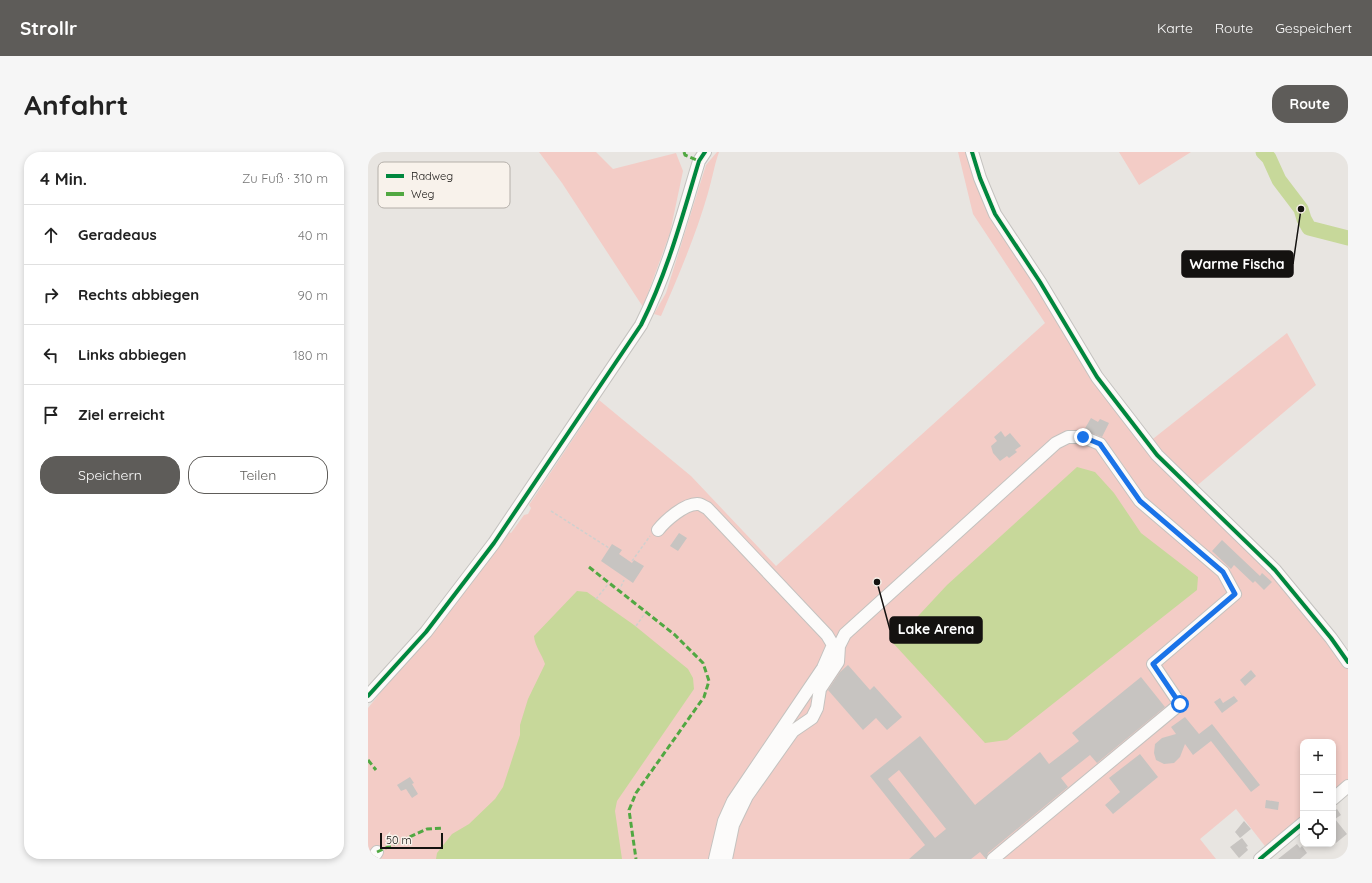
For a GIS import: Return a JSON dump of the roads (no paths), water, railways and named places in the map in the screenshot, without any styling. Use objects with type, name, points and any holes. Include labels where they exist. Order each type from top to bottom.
[{"type":"street","points":[[368,696],[426,632],[494,543],[641,325],[658,292],[675,244],[699,160],[705,152]]},
{"type":"street","points":[[972,152],[982,184],[995,214],[1040,282],[1097,377],[1157,455],[1275,570],[1331,638],[1348,662]]},
{"type":"street","points":[[726,859],[733,825],[747,796],[793,731],[812,718],[817,708],[820,688],[838,662],[839,646],[845,634],[1056,443],[1068,437],[1083,437],[1100,444],[1140,501],[1223,572],[1235,594],[1153,664],[1180,704],[993,859]]},
{"type":"street","points":[[658,530],[665,520],[690,506],[698,504],[707,508],[827,635],[833,645],[823,668],[733,801],[724,821],[715,859]]},
{"type":"street","points":[[1336,796],[1348,786]]},
{"type":"street","points":[[1260,859],[1300,826]]},
{"type":"waterway","points":[[1263,152],[1269,158],[1279,180],[1301,209],[1309,228],[1348,238]]},
{"type":"place","name":"Warme Fischa","points":[[1301,209]]},
{"type":"place","name":"Lake Arena","points":[[877,582]]}]
